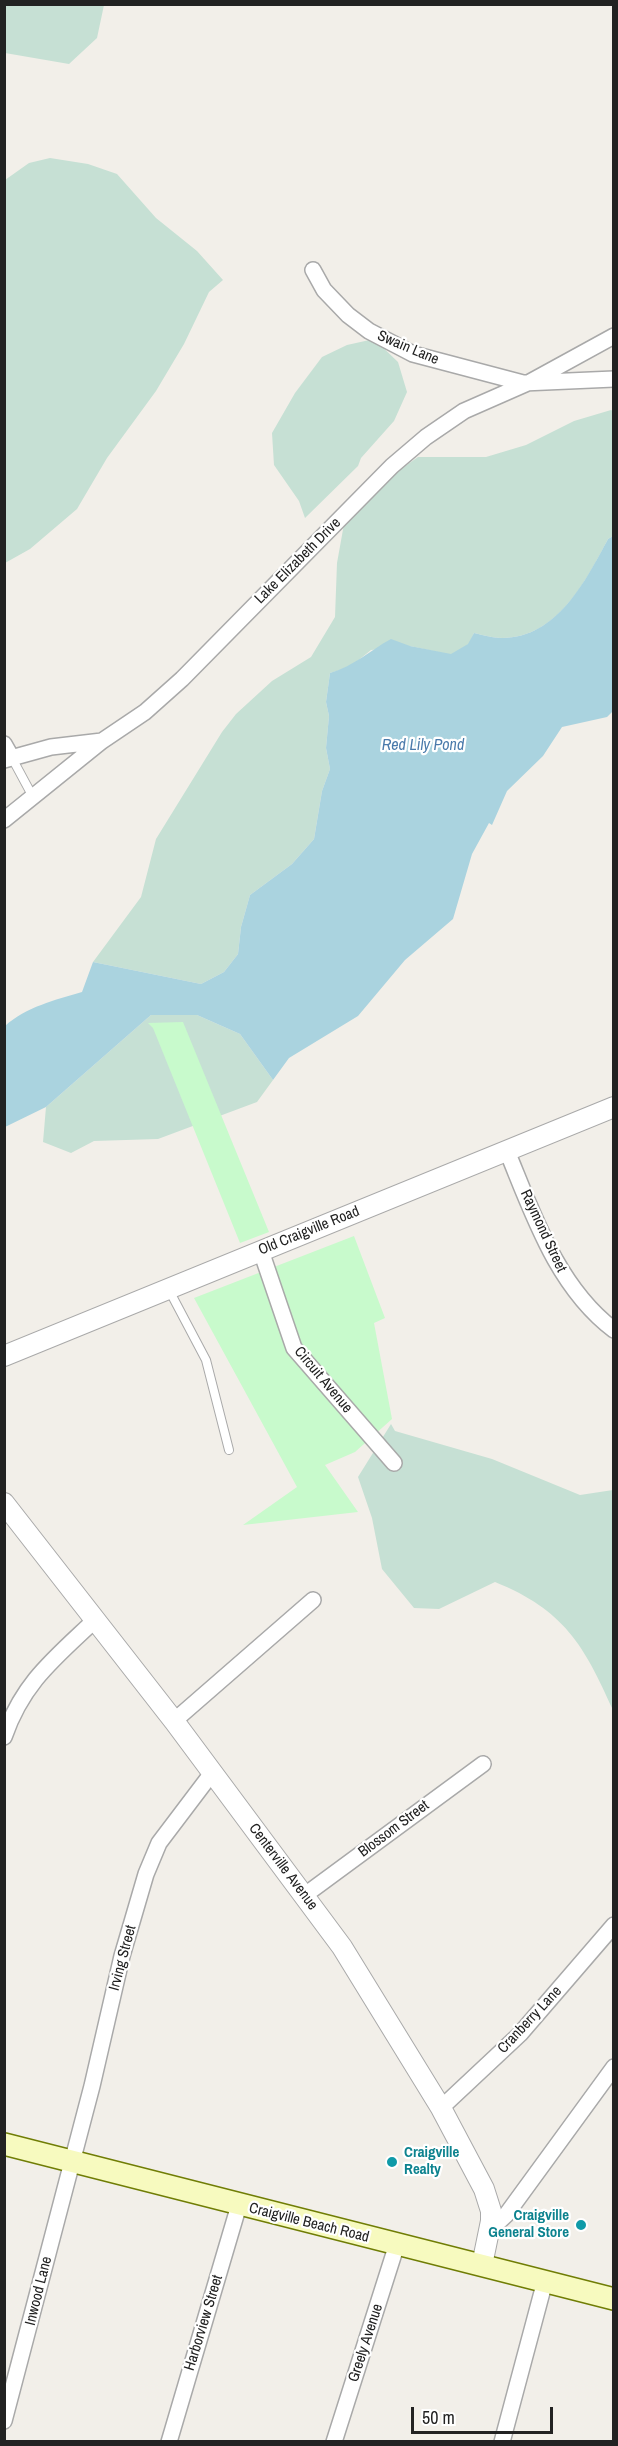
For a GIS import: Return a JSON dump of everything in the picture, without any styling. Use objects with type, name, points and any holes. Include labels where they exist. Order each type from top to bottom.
[{"type":"main road","name":"Craigville Beach Road","points":[[4,2144],[614,2299]]},
{"type":"street","name":"Swain Lane","points":[[313,270],[324,290],[348,315],[392,344],[435,361],[530,382]]},
{"type":"street","name":"Lake Elizabeth Drive","points":[[4,820],[102,741],[145,712],[182,679],[392,466],[426,437],[464,411],[530,382],[614,336]]},
{"type":"street","points":[[530,382],[614,379]]},
{"type":"street","points":[[4,744],[8,759],[51,747],[102,741]]},
{"type":"street","name":"Old Craigville Road","points":[[4,1356],[614,1107]]},
{"type":"street","name":"Raymond Street","points":[[507,1151],[531,1210],[564,1277],[614,1330]]},
{"type":"street","name":"Circuit Avenue","points":[[261,1251],[294,1348],[394,1463]]},
{"type":"street","name":"Centerville Avenue","points":[[4,1503],[174,1721],[342,1947],[441,2108],[484,2189],[491,2211],[490,2230],[482,2265]]},
{"type":"street","points":[[174,1721],[313,1600]]},
{"type":"street","points":[[4,1737],[14,1708],[28,1687],[96,1619]]},
{"type":"street","name":"Blossom Street","points":[[305,1895],[483,1764]]},
{"type":"street","name":"Irving Street","points":[[71,2161],[92,2086],[122,1956],[146,1874],[159,1843],[212,1773]]},
{"type":"street","name":"Cranberry Lane","points":[[441,2108],[520,2034],[614,1925]]},
{"type":"street","points":[[490,2230],[506,2215],[614,2067]]},
{"type":"street","name":"Inwood Lane","points":[[4,2421],[71,2161]]},
{"type":"street","name":"Harborview Street","points":[[169,2442],[239,2205]]},
{"type":"street","name":"Greely Avenue","points":[[334,2442],[398,2244]]},
{"type":"street","points":[[502,2442],[545,2282]]},
{"type":"lane","points":[[8,759],[33,797]]},
{"type":"lane","points":[[169,1290],[206,1360],[229,1450]]},
{"type":"green space","points":[[4,5],[104,5],[97,38],[69,64],[5,53]]},
{"type":"green space","points":[[50,158],[88,164],[117,174],[156,218],[197,251],[223,280],[209,292],[184,344],[156,391],[107,458],[77,509],[30,549],[5,563],[5,180],[29,163]]},
{"type":"green space","points":[[374,339],[398,362],[407,392],[394,421],[361,458],[358,466],[305,518],[299,501],[274,465],[272,433],[295,393],[322,357],[347,345]]},
{"type":"green space","points":[[613,411],[613,536],[608,539],[579,589],[554,618],[539,628],[521,635],[499,638],[474,633],[469,644],[451,655],[410,646],[371,650],[350,667],[330,673],[326,702],[329,716],[326,748],[330,769],[322,791],[314,839],[292,864],[250,895],[241,927],[238,954],[224,972],[201,984],[93,962],[141,897],[156,839],[222,732],[236,714],[272,681],[311,657],[335,617],[337,563],[344,524],[384,481],[418,457],[486,457],[526,445],[574,421]]},
{"type":"green space","points":[[151,1015],[197,1015],[240,1034],[273,1080],[257,1102],[158,1139],[94,1141],[71,1153],[43,1142],[46,1107]]},
{"type":"green space","points":[[183,1022],[269,1232],[240,1243],[153,1028],[148,1023]]},
{"type":"green space","points":[[354,1236],[385,1318],[374,1323],[392,1419],[355,1452],[325,1465],[358,1512],[243,1525],[297,1487],[194,1298]]},
{"type":"green space","points":[[391,1424],[395,1431],[492,1459],[580,1495],[613,1490],[613,1710],[592,1667],[569,1632],[555,1618],[519,1593],[495,1582],[439,1609],[414,1608],[382,1569],[372,1518],[358,1477]]},
{"type":"water","name":"Red Lily Pond","points":[[613,536],[613,711],[607,717],[562,727],[543,756],[507,791],[492,825],[489,823],[472,854],[453,919],[405,960],[358,1016],[289,1058],[273,1080],[240,1034],[197,1015],[151,1015],[46,1107],[5,1127],[5,1026],[13,1019],[41,1005],[82,992],[93,962],[201,984],[224,972],[238,954],[241,927],[250,895],[292,864],[314,839],[322,791],[330,769],[326,748],[329,716],[326,702],[330,673],[354,662],[391,639],[410,646],[451,654],[468,644],[474,633],[502,638],[521,635],[539,628],[567,604],[590,572],[608,539]]},
{"type":"place","name":"Craigville Realty","points":[[392,2162]]},
{"type":"place","name":"Craigville General Store","points":[[581,2225]]}]
